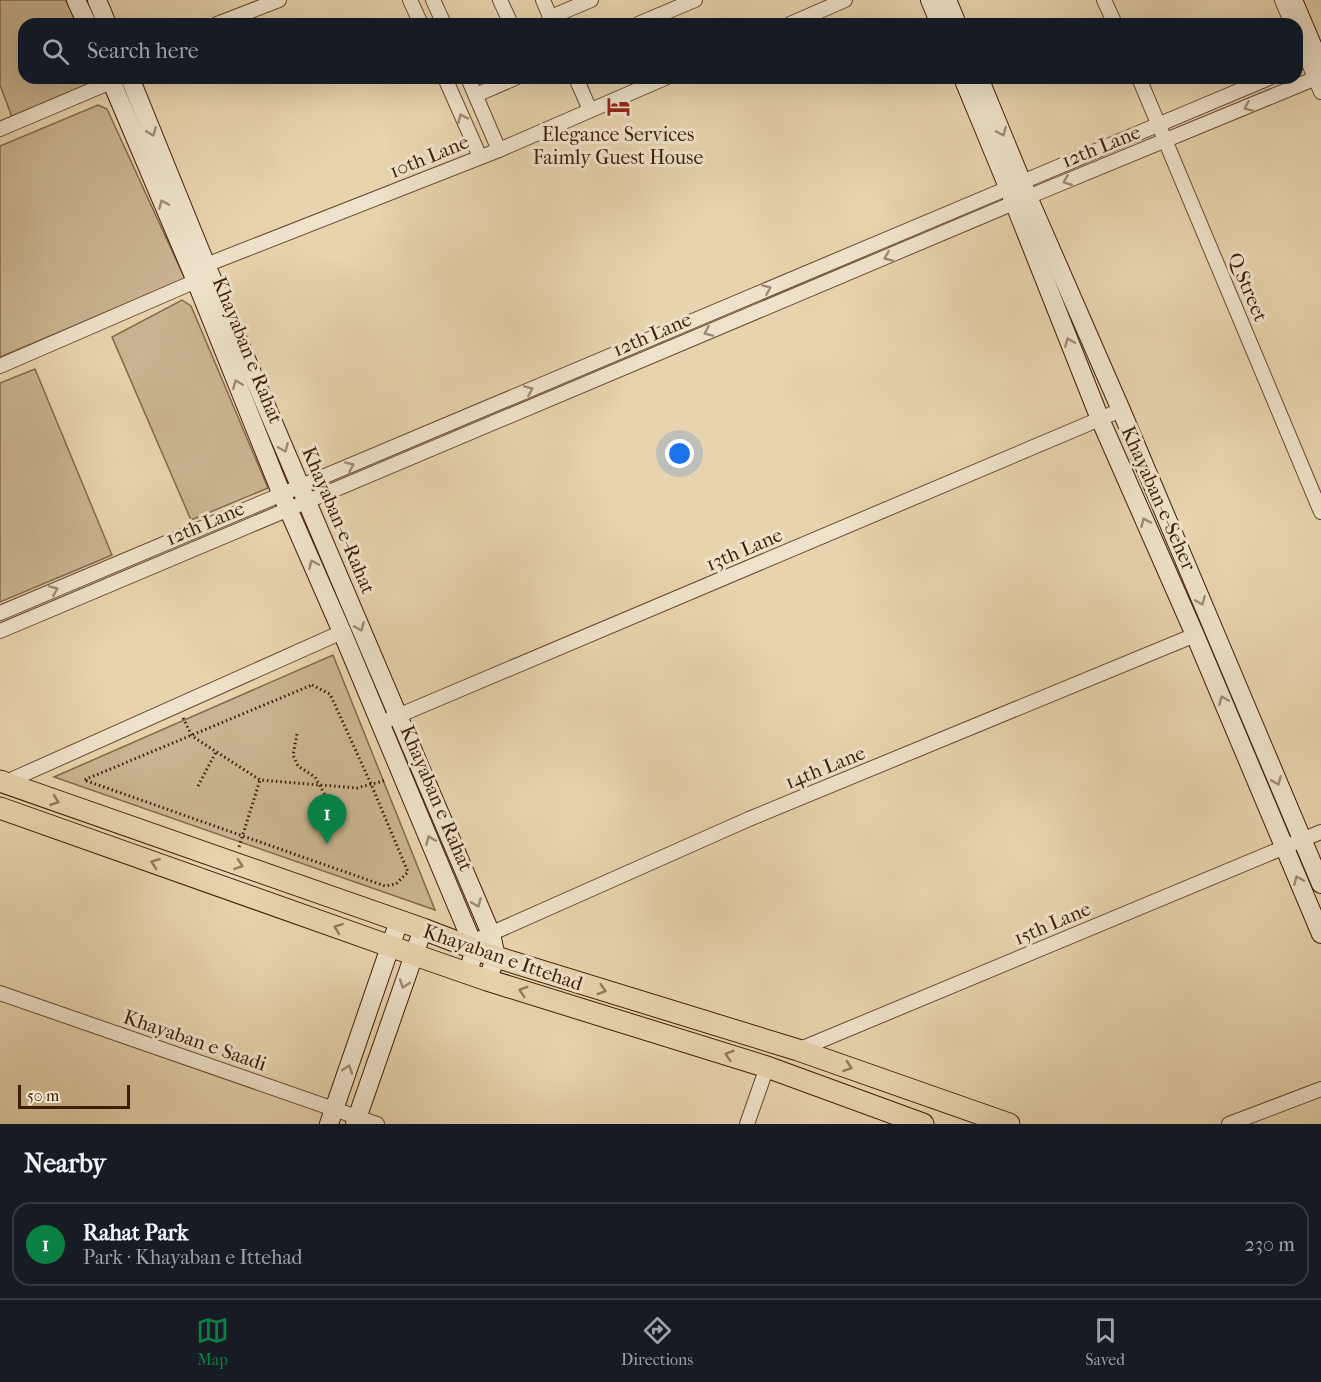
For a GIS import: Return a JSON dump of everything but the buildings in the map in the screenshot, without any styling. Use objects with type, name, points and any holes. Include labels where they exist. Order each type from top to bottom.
[{"type":"main road","name":"Khayaban e Ittehad","points":[[2,782],[474,945],[496,957],[798,1050],[1009,1124]]},
{"type":"main road","name":"Khayaban e Ittehad","points":[[0,808],[414,955],[767,1067],[923,1124]]},
{"type":"street","points":[[76,0],[84,18]]},
{"type":"street","points":[[97,0],[104,18]]},
{"type":"street","points":[[233,18],[279,0]]},
{"type":"street","points":[[410,0],[418,18]]},
{"type":"street","points":[[433,0],[441,18]]},
{"type":"street","points":[[500,0],[508,18]]},
{"type":"street","points":[[543,0],[551,18]]},
{"type":"street","points":[[558,18],[591,0]]},
{"type":"street","points":[[652,18],[694,0]]},
{"type":"street","points":[[799,18],[819,5],[845,0]]},
{"type":"street","points":[[930,0],[938,18]]},
{"type":"street","points":[[947,0],[954,18]]},
{"type":"street","points":[[1104,0],[1112,18]]},
{"type":"street","points":[[1282,0],[1290,18]]},
{"type":"street","points":[[1293,0],[1299,18]]},
{"type":"street","points":[[1303,31],[1321,92]]},
{"type":"street","points":[[1303,46],[1314,66]]},
{"type":"street","points":[[0,129],[101,84]]},
{"type":"street","name":"Khayaban e Rahat","points":[[114,84],[342,632],[389,720],[403,776],[474,945]]},
{"type":"street","name":"Khayaban-e-Rahat","points":[[132,84],[303,494],[389,720],[490,934],[496,957]]},
{"type":"street","points":[[448,84],[480,157]]},
{"type":"street","points":[[471,84],[499,150]]},
{"type":"street","points":[[476,95],[501,84]]},
{"type":"street","points":[[579,84],[590,110]]},
{"type":"street","name":"10th Lane","points":[[207,266],[499,150],[651,84]]},
{"type":"street","name":"Khayaban-e-Seher","points":[[966,84],[1121,410],[1321,884]]},
{"type":"street","name":"Khayaban-e-Seher","points":[[981,84],[1100,419],[1195,635],[1321,934]]},
{"type":"street","name":"Q Street","points":[[1142,84],[1321,512]]},
{"type":"street","name":"12th Lane","points":[[0,631],[303,494],[1018,192],[1160,125],[1255,84]]},
{"type":"street","name":"12th Lane","points":[[1018,192],[1166,140],[1278,84]]},
{"type":"street","points":[[0,366],[196,280]]},
{"type":"street","name":"13th Lane","points":[[389,720],[1121,410]]},
{"type":"street","name":"12th Lane","points":[[0,613],[286,502]]},
{"type":"street","points":[[2,782],[342,632]]},
{"type":"street","name":"14th Lane","points":[[474,945],[490,934],[748,819],[1195,635]]},
{"type":"street","name":"15th Lane","points":[[798,1050],[1321,832]]},
{"type":"street","points":[[332,1116],[399,921]]},
{"type":"street","points":[[356,1120],[423,929]]},
{"type":"street","points":[[468,972],[474,945]]},
{"type":"street","points":[[488,980],[496,957]]},
{"type":"street","name":"Khayaban e Saadi","points":[[0,993],[332,1116],[377,1124]]},
{"type":"street","points":[[747,1124],[767,1067]]},
{"type":"street","points":[[1229,1124],[1321,1089]]},
{"type":"path","points":[[312,685],[330,694],[371,784],[408,872],[396,884],[385,886],[84,780],[312,685]]},
{"type":"path","points":[[178,705],[192,736],[260,780],[357,788],[403,776]]},
{"type":"path","points":[[297,734],[293,756],[298,766],[315,777],[326,795],[319,823]]},
{"type":"path","points":[[198,786],[216,752]]},
{"type":"path","points":[[234,863],[260,780]]},
{"type":"shaded area","points":[[0,0],[66,0],[75,18],[18,18],[18,84],[93,84],[12,117],[0,85]]},
{"type":"shaded area","points":[[98,105],[107,109],[185,279],[0,357],[0,146]]},
{"type":"shaded area","points":[[182,300],[191,306],[268,488],[191,520],[112,337]]},
{"type":"shaded area","points":[[35,369],[112,555],[0,602],[0,383]]},
{"type":"shaded area","points":[[333,655],[435,910],[54,777]]},
{"type":"place","name":"Elegance Services Faimly Guest House","points":[[618,106]]},
{"type":"place","name":"Rahat Park","points":[[327,844]]}]
